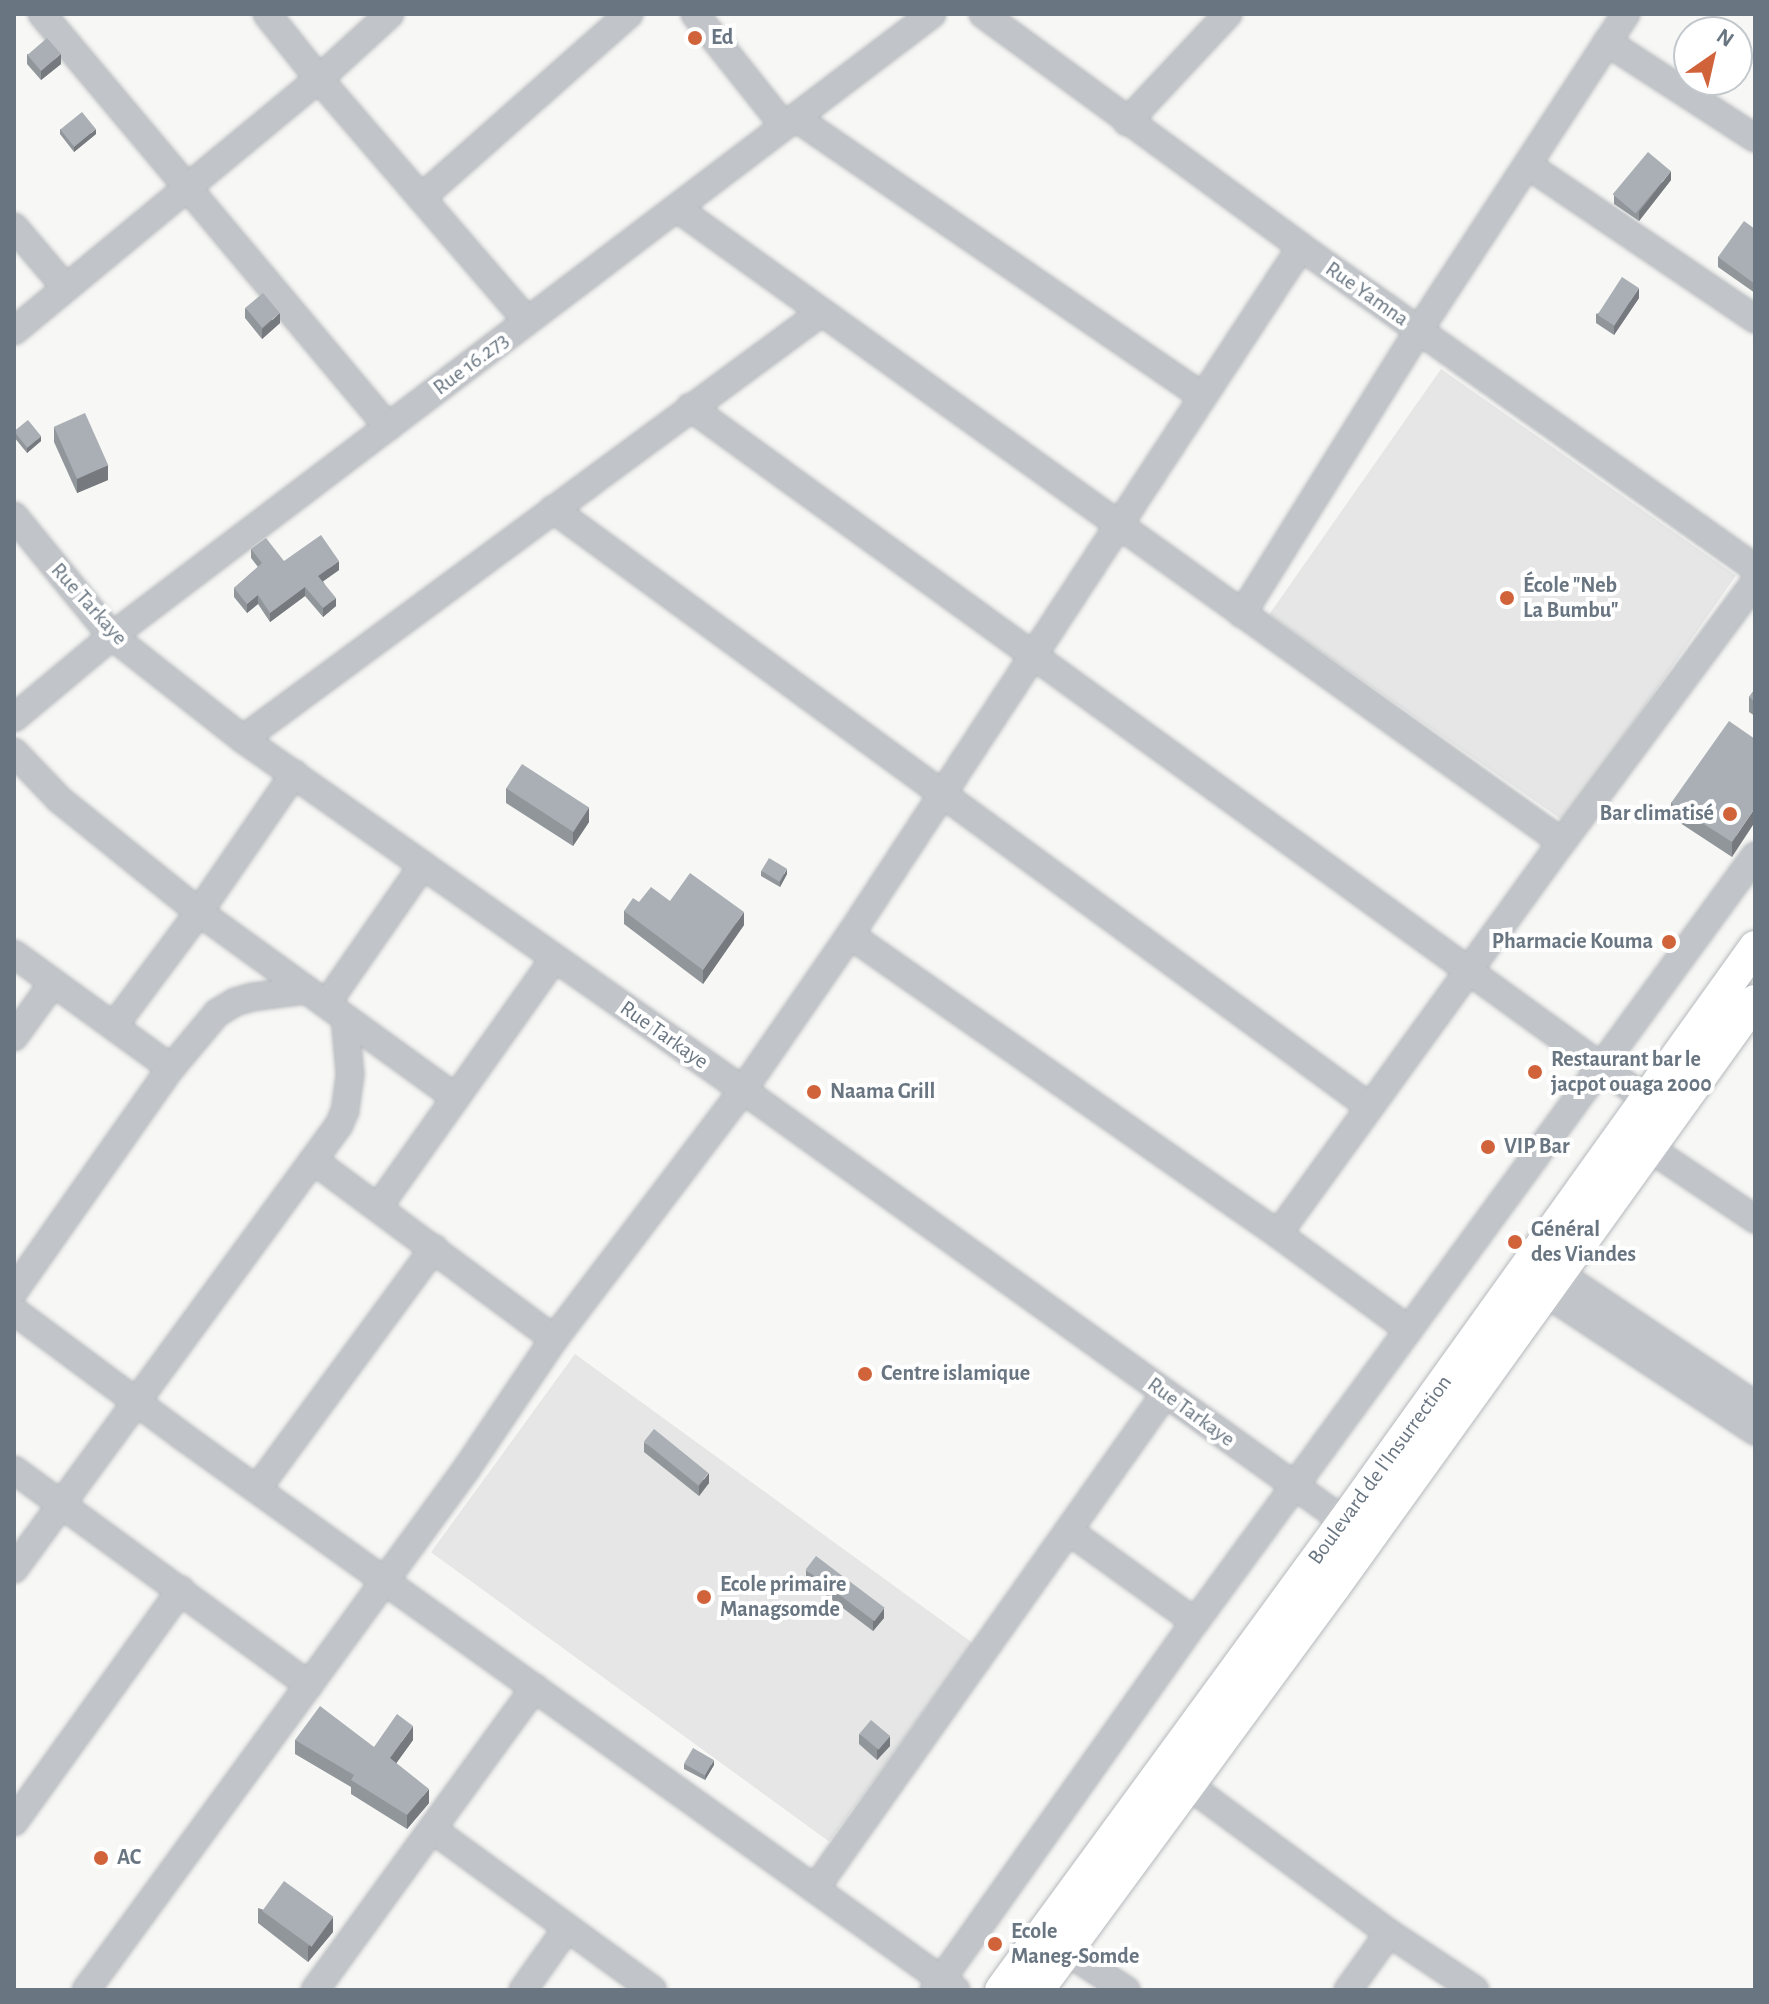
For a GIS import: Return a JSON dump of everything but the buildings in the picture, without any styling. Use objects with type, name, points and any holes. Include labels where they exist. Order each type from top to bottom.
[{"type":"main road","name":"Boulevard de l'Insurrection","points":[[1001,1990],[1054,1943],[1188,1785],[1539,1275],[1646,1099],[1755,947]]},
{"type":"main road","name":"Boulevard de l'Insurrection","points":[[1038,1990],[1054,1943],[1344,1521],[1539,1275],[1649,1148],[1755,1001]]},
{"type":"street","points":[[42,14],[388,427]]},
{"type":"street","points":[[267,14],[527,321]]},
{"type":"street","points":[[14,331],[319,79],[390,14]]},
{"type":"street","points":[[421,198],[629,14]]},
{"type":"street","points":[[695,14],[790,122],[1202,396]]},
{"type":"street","name":"Rue 16.273","points":[[14,718],[112,636],[932,14]]},
{"type":"street","name":"Rue Yamna","points":[[983,14],[1301,247],[1755,568]]},
{"type":"street","points":[[1127,122],[1228,14]]},
{"type":"street","points":[[1242,614],[1419,330],[1626,14]]},
{"type":"street","points":[[1607,42],[1755,138]]},
{"type":"street","points":[[1529,166],[1755,319]]},
{"type":"street","points":[[678,209],[1562,842]]},
{"type":"street","points":[[14,227],[66,288]]},
{"type":"street","points":[[86,1990],[386,1581],[554,1339],[743,1090],[850,935],[1301,247]]},
{"type":"street","points":[[243,739],[822,312]]},
{"type":"street","points":[[690,407],[1646,1099]]},
{"type":"street","points":[[553,509],[1370,1107]]},
{"type":"street","name":"Rue Tarkaye","points":[[14,516],[112,636],[243,739],[743,1090],[1344,1521]]},
{"type":"street","points":[[1278,1234],[1755,582]]},
{"type":"street","points":[[14,752],[60,800],[199,912],[456,1098]]},
{"type":"street","points":[[114,1026],[199,912],[294,774]]},
{"type":"street","points":[[14,1311],[815,1889],[944,1986],[1195,1622],[1755,856]]},
{"type":"street","points":[[326,1004],[423,865]]},
{"type":"street","points":[[850,935],[1278,1234],[1409,1330]]},
{"type":"street","points":[[14,954],[171,1068]]},
{"type":"street","points":[[379,1206],[554,959]]},
{"type":"street","points":[[14,1037],[53,983]]},
{"type":"street","points":[[14,1291],[171,1068],[217,1013],[235,1002],[326,1004]]},
{"type":"street","points":[[14,1569],[313,1160],[345,1111],[350,1074],[326,1004]]},
{"type":"street","points":[[1649,1148],[1755,1219]]},
{"type":"street","points":[[313,1160],[379,1206],[554,1339]]},
{"type":"street","points":[[257,1489],[434,1248]]},
{"type":"street","points":[[1539,1275],[1755,1405]]},
{"type":"street","points":[[1539,1275],[1755,1431]]},
{"type":"street","points":[[815,1889],[1165,1394]]},
{"type":"street","points":[[14,1470],[309,1685]]},
{"type":"street","points":[[1069,1531],[1195,1622]]},
{"type":"street","points":[[14,1822],[181,1590]]},
{"type":"street","points":[[315,1990],[535,1687]]},
{"type":"street","points":[[1188,1785],[1389,1933],[1475,1990]]},
{"type":"street","points":[[432,1829],[653,1990]]},
{"type":"street","points":[[523,1990],[567,1928]]},
{"type":"street","points":[[1348,1990],[1389,1933]]},
{"type":"street","points":[[1054,1943],[1126,1990]]},
{"type":"shaded area","name":"École \"Neb La Bumbu\"","points":[[1441,369],[1736,575],[1564,821],[1269,615]]},
{"type":"shaded area","name":"Ecole primaire Managsomde","points":[[575,1354],[973,1643],[829,1841],[431,1552]]},
{"type":"place","name":"Ed","points":[[695,38]]},
{"type":"place","name":"École \"Neb La Bumbu\"","points":[[1507,598]]},
{"type":"place","name":"Bar climatisé","points":[[1730,814]]},
{"type":"place","name":"Pharmacie Kouma","points":[[1669,942]]},
{"type":"place","name":"Restaurant bar le jacpot ouaga 2000","points":[[1535,1072]]},
{"type":"place","name":"Naama Grill","points":[[814,1092]]},
{"type":"place","name":"VIP Bar","points":[[1488,1147]]},
{"type":"place","name":"Général des Viandes","points":[[1515,1242]]},
{"type":"place","name":"Centre islamique","points":[[865,1374]]},
{"type":"place","name":"Ecole primaire Managsomde","points":[[704,1597]]},
{"type":"place","name":"AC","points":[[101,1858]]},
{"type":"place","name":"Ecole Maneg-Somde","points":[[995,1944]]}]
